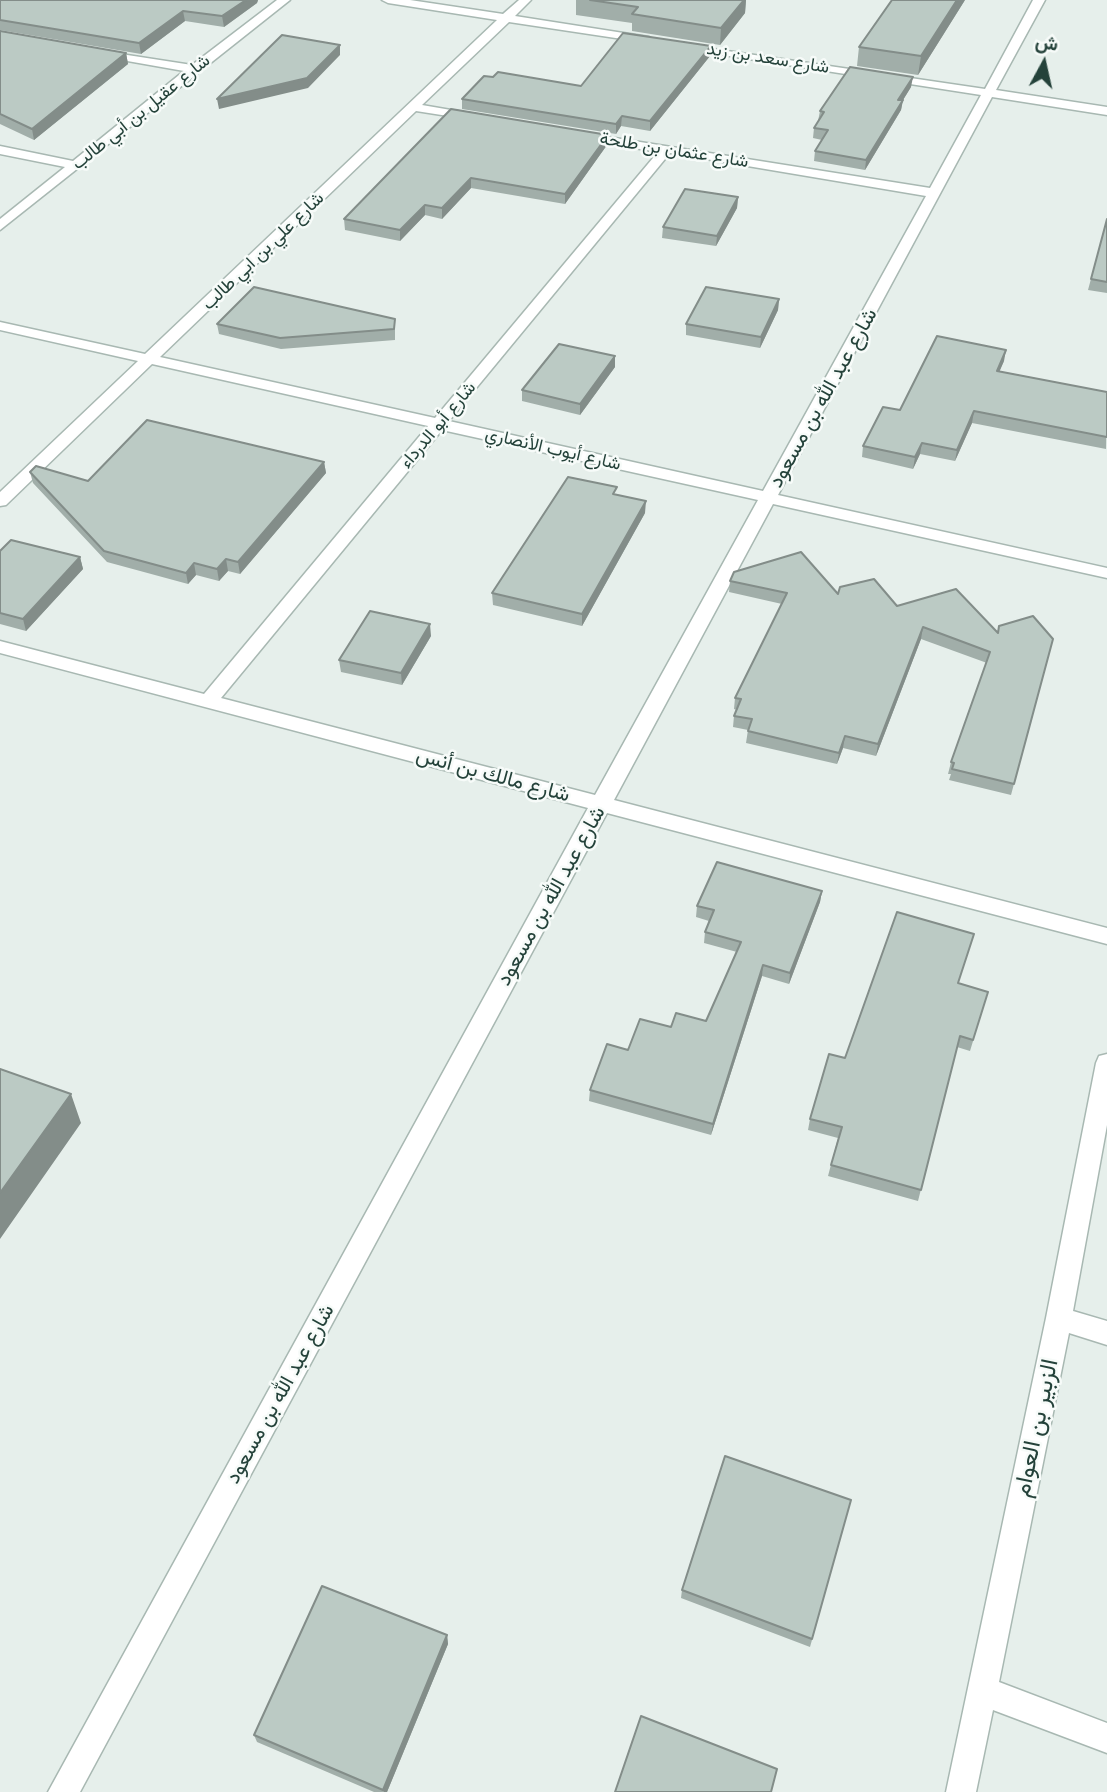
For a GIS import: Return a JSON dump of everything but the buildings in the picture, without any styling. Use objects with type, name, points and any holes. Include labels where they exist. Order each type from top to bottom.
[{"type":"street","name":"شارع عقيل بن أبي طالب","points":[[0,226],[284,0]]},
{"type":"street","points":[[388,0],[658,41]]},
{"type":"street","name":"شارع علي بن ابي طالب","points":[[0,501],[525,0]]},
{"type":"street","name":"شارع عبد الله بن مسعود","points":[[63,1792],[1039,0]]},
{"type":"street","name":"شارع سعد بن زيد","points":[[672,44],[1107,111]]},
{"type":"street","points":[[90,51],[194,69]]},
{"type":"street","points":[[413,107],[493,120]]},
{"type":"street","name":"شارع عثمان بن طلحة","points":[[573,134],[934,193]]},
{"type":"street","name":"شارع أبو الدرداء","points":[[208,701],[667,149]]},
{"type":"street","points":[[0,150],[75,165]]},
{"type":"street","name":"شارع أيوب الأنصاري","points":[[0,326],[1107,573]]},
{"type":"street","name":"شارع مالك بن أنس","points":[[0,647],[1107,936]]},
{"type":"street","name":"الزبير بن العوام","points":[[961,1792],[1059,1318],[1107,1063]]},
{"type":"street","points":[[1059,1318],[1107,1333]]},
{"type":"street","points":[[982,1691],[1107,1738]]}]
